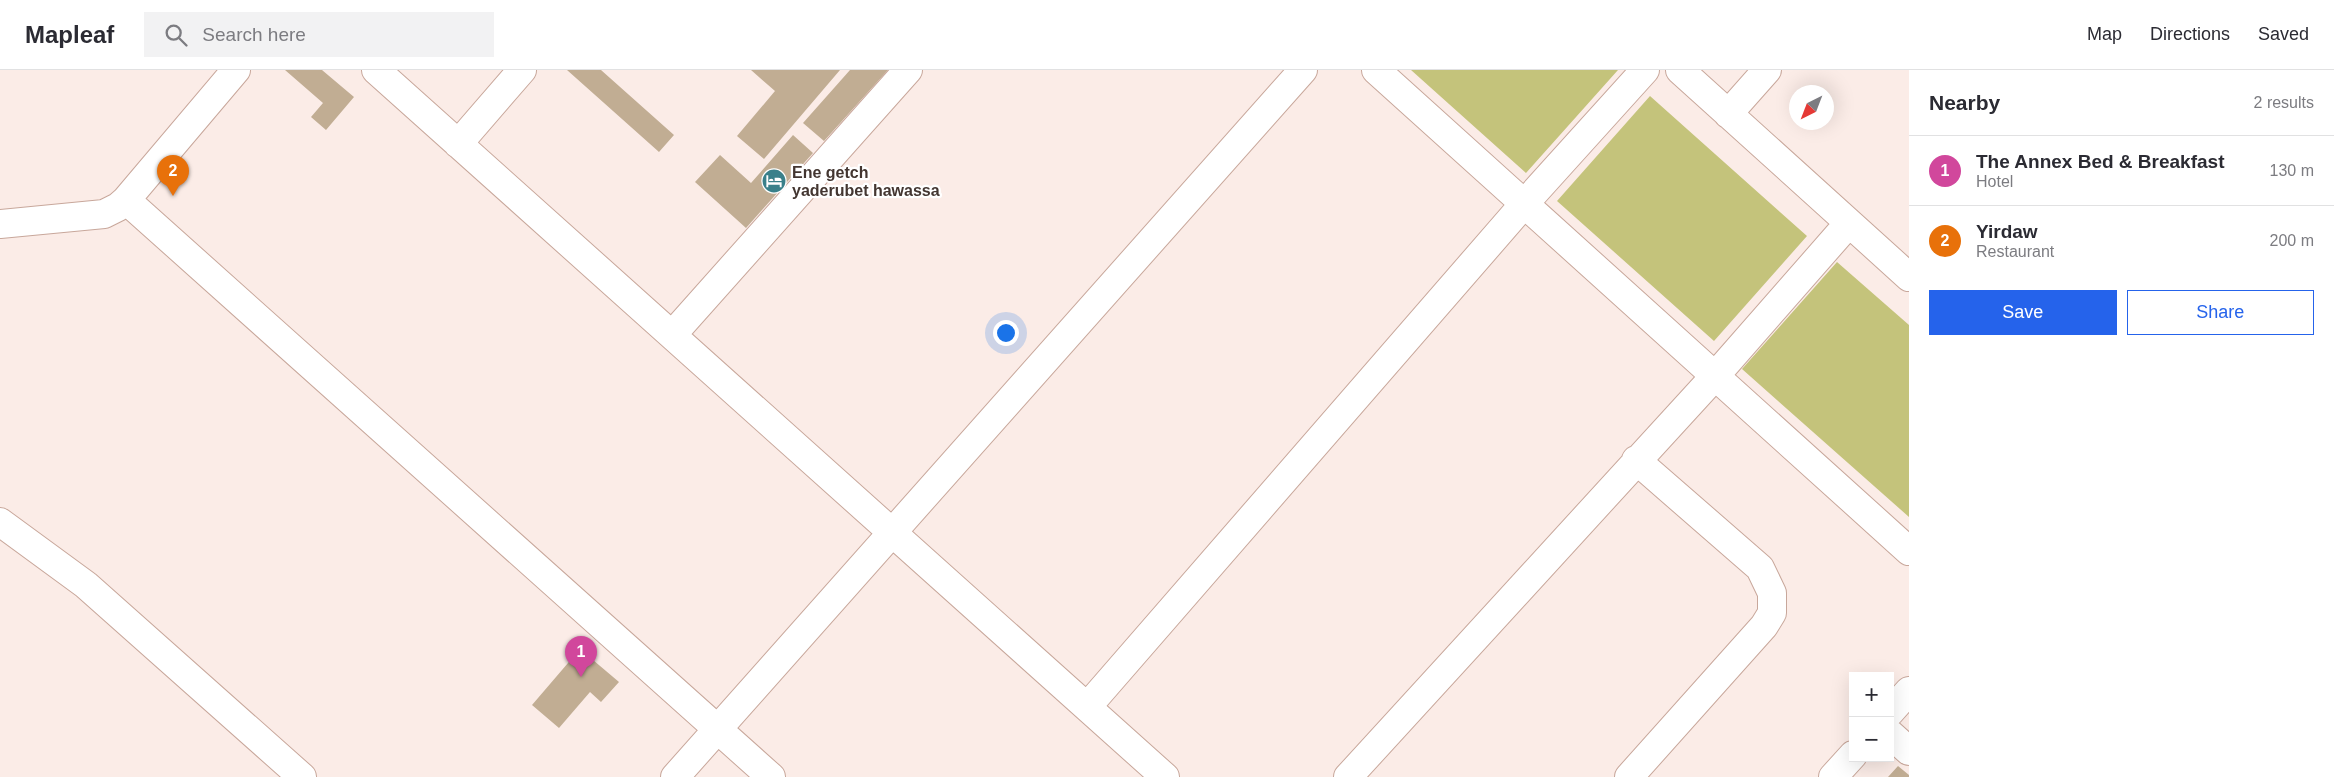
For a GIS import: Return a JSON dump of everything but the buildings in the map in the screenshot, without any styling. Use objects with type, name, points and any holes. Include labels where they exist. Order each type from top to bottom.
[{"type":"street","points":[[0,224],[104,214],[126,200],[236,70]]},
{"type":"street","points":[[376,70],[1165,777]]},
{"type":"street","points":[[458,144],[522,70]]},
{"type":"street","points":[[672,336],[908,70]]},
{"type":"street","points":[[675,777],[1303,70]]},
{"type":"street","points":[[1376,70],[1909,551]]},
{"type":"street","points":[[1087,708],[1524,204],[1645,70]]},
{"type":"street","points":[[1680,70],[1909,277]]},
{"type":"street","points":[[1728,114],[1767,70]]},
{"type":"street","points":[[126,200],[771,777]]},
{"type":"street","points":[[1348,777],[1636,460],[1715,376],[1849,222]]},
{"type":"street","points":[[1629,777],[1754,639],[1772,613],[1772,593],[1760,568],[1636,460]]},
{"type":"street","points":[[0,522],[86,585],[302,777]]},
{"type":"street","points":[[1894,708],[1909,691]]},
{"type":"street","points":[[1894,738],[1909,752]]},
{"type":"street","points":[[1833,777],[1849,759]]},
{"type":"shaded area","points":[[1411,70],[1618,70],[1526,173]]},
{"type":"shaded area","points":[[1650,96],[1807,236],[1714,341],[1557,201]]},
{"type":"shaded area","points":[[1837,262],[1909,325],[1909,517],[1742,369]]},
{"type":"place","name":"Ene getch yaderubet hawassa","points":[[774,181]]},
{"type":"place","name":"Yirdaw","points":[[173,196]]},
{"type":"place","name":"The Annex Bed & Breakfast","points":[[581,677]]}]
